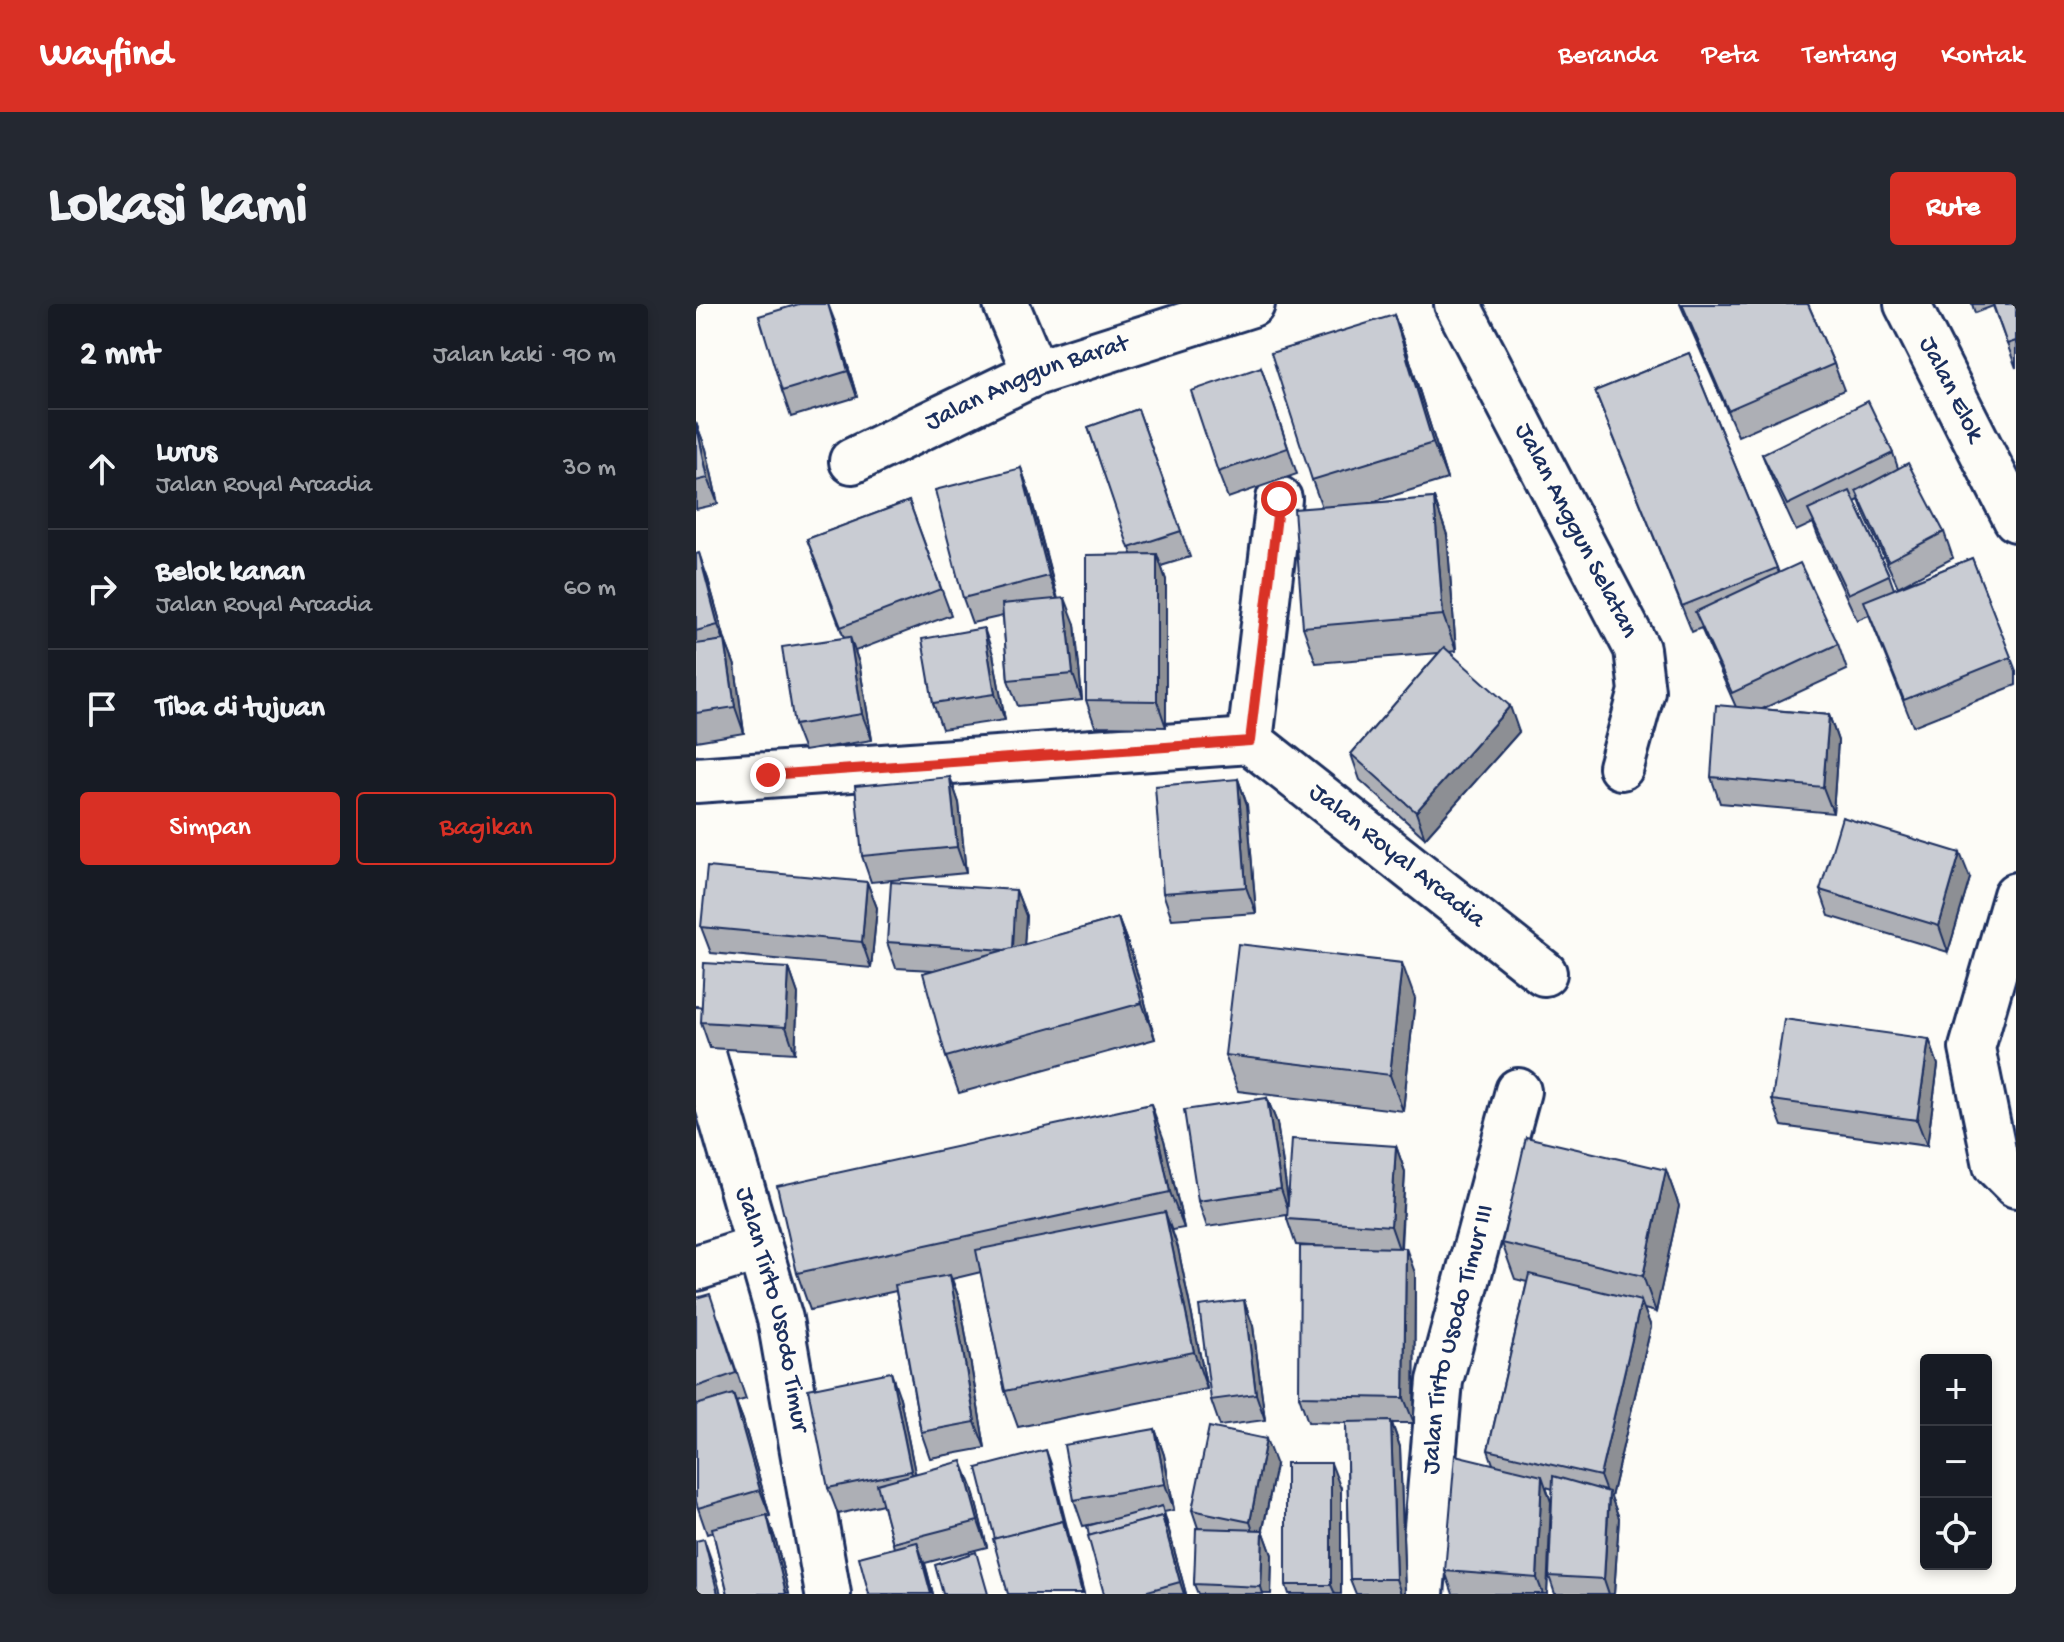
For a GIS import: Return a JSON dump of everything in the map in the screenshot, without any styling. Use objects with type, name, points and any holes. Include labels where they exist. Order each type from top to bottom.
[{"type":"street","points":[[1006,304],[1035,373]]},
{"type":"street","name":"Jalan Anggun Barat","points":[[852,461],[1035,373],[1252,304]]},
{"type":"street","name":"Jalan Anggun Selatan","points":[[1457,304],[1637,649],[1642,691],[1621,767]]},
{"type":"street","name":"Jalan Elok","points":[[1907,304],[2016,519]]},
{"type":"street","points":[[696,780],[1250,741],[1279,499]]},
{"type":"street","name":"Jalan Royal Arcadia","points":[[1250,741],[1544,973]]},
{"type":"street","points":[[2016,895],[1972,1048],[1996,1165],[2016,1185]]},
{"type":"street","name":"Jalan Tirto Usodo Timur","points":[[696,1030],[780,1319],[828,1594]]},
{"type":"street","name":"Jalan Tirto Usodo Timur III","points":[[1421,1594],[1440,1381],[1518,1091]]},
{"type":"street","points":[[696,1268],[759,1248]]},
{"type":"building","points":[[799,304],[828,304],[848,371],[782,391],[759,316]]},
{"type":"building","points":[[1682,304],[1808,304],[1834,364],[1728,410]]},
{"type":"building","points":[[1993,304],[2016,304],[2016,341],[2007,344]]},
{"type":"building","points":[[1394,315],[1433,443],[1312,480],[1271,353]]},
{"type":"building","points":[[1689,353],[1777,568],[1682,606],[1595,391]]},
{"type":"building","points":[[1261,367],[1288,448],[1218,472],[1191,391]]},
{"type":"building","points":[[1868,401],[1893,453],[1787,505],[1762,454]]},
{"type":"building","points":[[1138,409],[1181,531],[1129,548],[1088,427]]},
{"type":"building","points":[[696,423],[708,478],[696,481]]},
{"type":"building","points":[[1908,463],[1944,532],[1888,561],[1856,491]]},
{"type":"building","points":[[1021,468],[1049,576],[963,598],[935,490]]},
{"type":"building","points":[[1850,491],[1889,575],[1848,594],[1808,510]]},
{"type":"building","points":[[1434,498],[1443,615],[1303,627],[1294,509]]},
{"type":"building","points":[[909,501],[941,589],[841,627],[807,539]]},
{"type":"building","points":[[699,553],[718,625],[696,631],[696,554]]},
{"type":"building","points":[[1157,554],[1157,701],[1086,700],[1086,555]]},
{"type":"building","points":[[1972,558],[2011,657],[1904,700],[1864,601]]},
{"type":"building","points":[[1800,563],[1838,644],[1732,693],[1695,612]]},
{"type":"building","points":[[1065,598],[1073,674],[1008,680],[1002,604]]},
{"type":"building","points":[[984,628],[995,694],[933,703],[922,639]]},
{"type":"building","points":[[850,637],[862,714],[794,725],[782,647]]},
{"type":"building","points":[[725,640],[735,707],[696,713],[696,644]]},
{"type":"building","points":[[1444,647],[1510,706],[1416,812],[1351,754]]},
{"type":"building","points":[[1716,705],[1829,715],[1823,787],[1711,777]]},
{"type":"building","points":[[950,777],[957,847],[862,856],[855,786]]},
{"type":"building","points":[[1238,779],[1246,887],[1163,893],[1155,786]]},
{"type":"building","points":[[1842,817],[1960,853],[1939,926],[1820,890]]},
{"type":"building","points":[[707,867],[867,882],[862,942],[701,927]]},
{"type":"building","points":[[891,882],[1016,890],[1013,948],[887,942]]},
{"type":"building","points":[[1118,918],[1142,1003],[946,1057],[923,973]]},
{"type":"building","points":[[1238,944],[1402,963],[1390,1075],[1225,1055]]},
{"type":"building","points":[[704,963],[789,968],[786,1027],[701,1022]]},
{"type":"building","points":[[1784,1019],[1929,1039],[1917,1120],[1772,1100]]},
{"type":"building","points":[[1267,1098],[1281,1189],[1198,1201],[1184,1110]]},
{"type":"building","points":[[1151,1104],[1170,1192],[797,1273],[777,1186]]},
{"type":"building","points":[[1526,1137],[1666,1170],[1643,1276],[1502,1243]]},
{"type":"building","points":[[1292,1139],[1396,1146],[1391,1226],[1287,1219]]},
{"type":"building","points":[[1165,1212],[1194,1352],[1005,1391],[976,1250]]},
{"type":"building","points":[[1300,1246],[1406,1248],[1404,1398],[1299,1396]]},
{"type":"building","points":[[1529,1274],[1641,1301],[1600,1476],[1488,1450]]},
{"type":"building","points":[[950,1275],[975,1422],[921,1432],[895,1285]]},
{"type":"building","points":[[710,1294],[736,1373],[696,1387],[696,1298]]},
{"type":"building","points":[[1244,1300],[1256,1394],[1211,1400],[1199,1306]]},
{"type":"building","points":[[891,1372],[911,1471],[828,1488],[808,1389]]},
{"type":"building","points":[[733,1394],[760,1490],[698,1508],[696,1405]]},
{"type":"building","points":[[1391,1421],[1396,1579],[1350,1579],[1346,1422]]},
{"type":"building","points":[[1209,1427],[1266,1439],[1250,1522],[1192,1510]]},
{"type":"building","points":[[1155,1429],[1165,1484],[1074,1500],[1064,1445]]},
{"type":"building","points":[[1046,1450],[1067,1534],[1063,1521],[995,1539],[977,1468]]},
{"type":"building","points":[[1455,1455],[1542,1476],[1537,1578],[1445,1571]]},
{"type":"building","points":[[962,1461],[978,1521],[893,1543],[877,1484]]},
{"type":"building","points":[[1286,1463],[1331,1463],[1331,1585],[1286,1585]]},
{"type":"building","points":[[1553,1476],[1609,1492],[1604,1579],[1549,1576]]},
{"type":"building","points":[[1162,1506],[1167,1528],[1162,1516],[1089,1536],[1087,1526]]},
{"type":"building","points":[[767,1515],[786,1594],[728,1594],[712,1528]]},
{"type":"building","points":[[1162,1516],[1180,1582],[1137,1594],[1104,1594],[1088,1536]]},
{"type":"building","points":[[1063,1521],[1082,1594],[1008,1594],[993,1539]]},
{"type":"building","points":[[1196,1528],[1263,1530],[1261,1587],[1194,1584]]},
{"type":"building","points":[[704,1539],[718,1594],[696,1594],[696,1541]]},
{"type":"building","points":[[917,1542],[931,1594],[869,1594],[859,1557]]},
{"type":"building","points":[[976,1552],[988,1594],[943,1594],[935,1565]]},
{"type":"route","points":[[768,775],[1250,741],[1279,499]]}]
